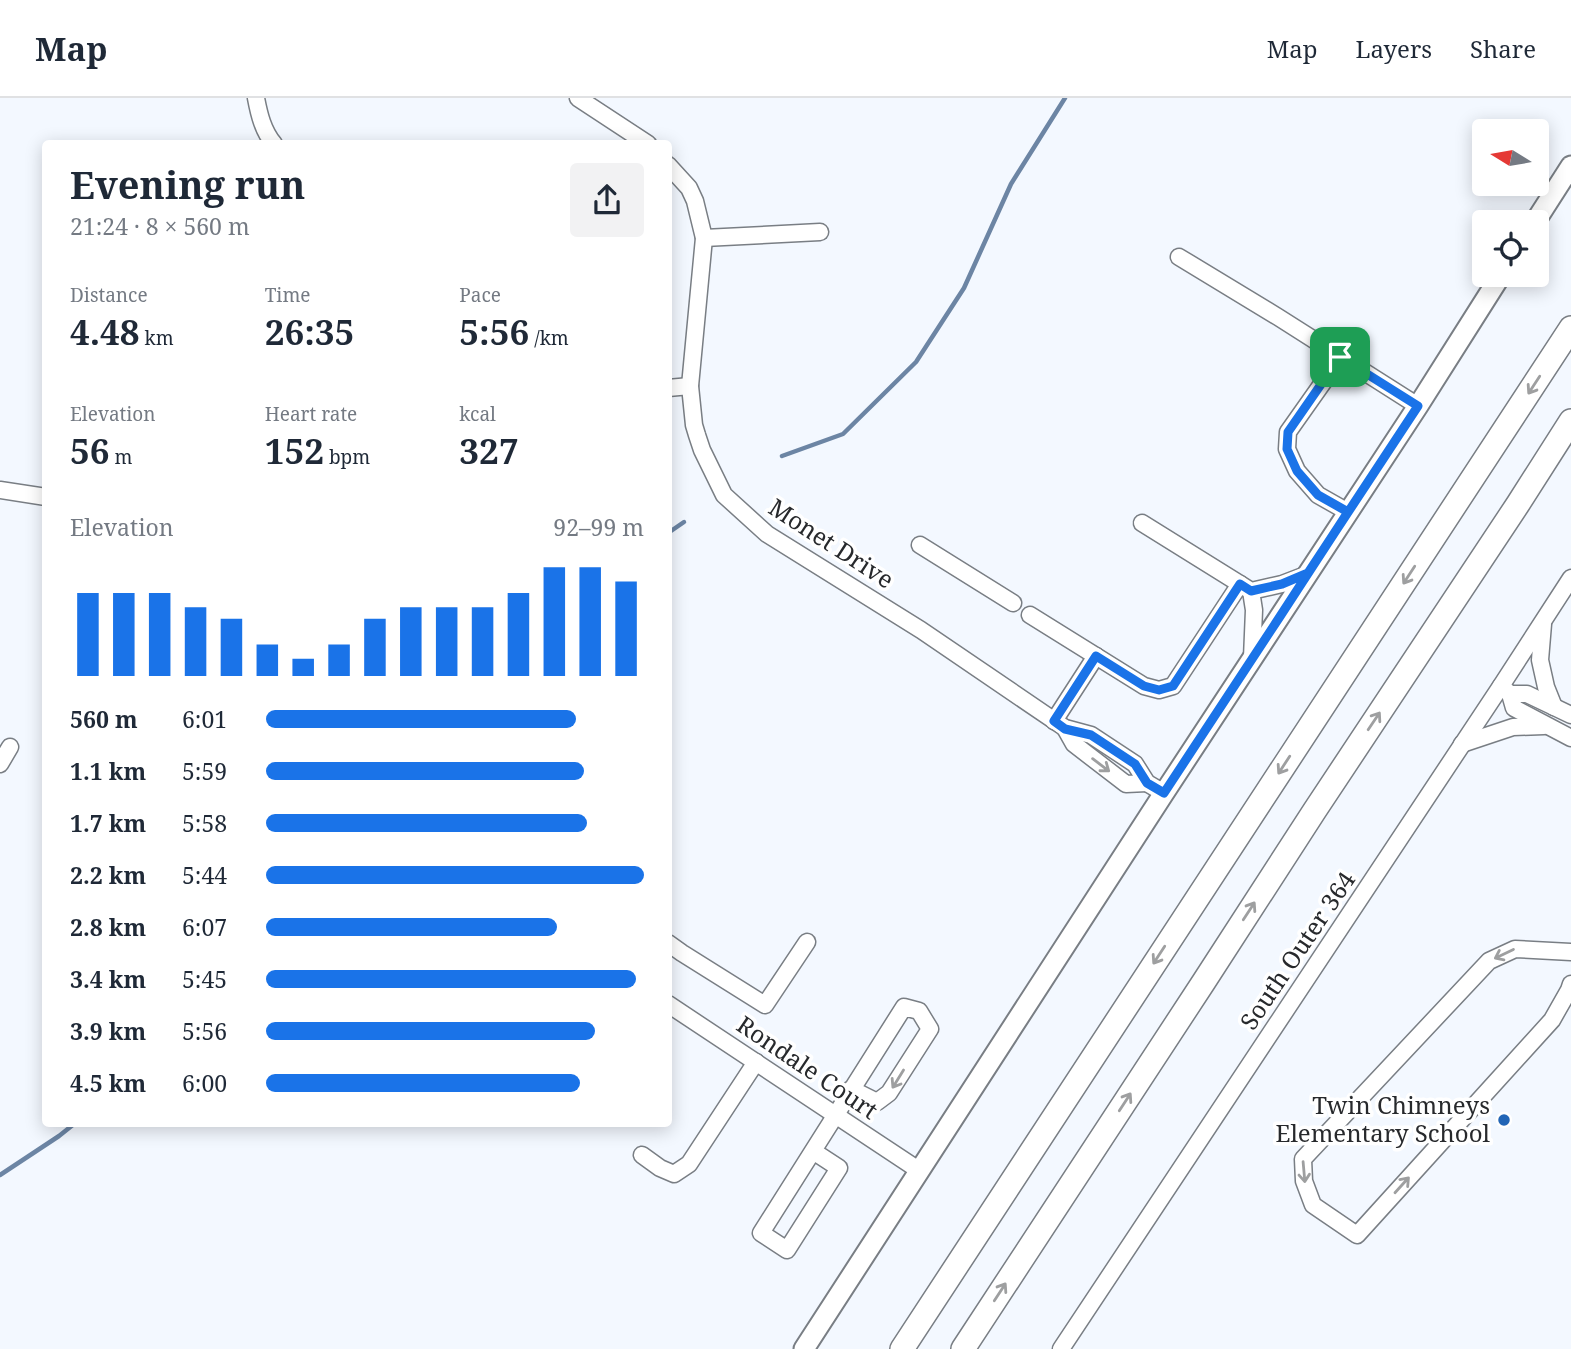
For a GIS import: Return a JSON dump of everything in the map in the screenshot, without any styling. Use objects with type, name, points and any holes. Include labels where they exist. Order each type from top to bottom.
[{"type":"highway","points":[[902,1349],[1571,328]]},
{"type":"highway","points":[[962,1349],[1571,421]]},
{"type":"main road","points":[[1543,210],[1571,166]]},
{"type":"main road","points":[[804,1349],[1493,287]]},
{"type":"street","points":[[256,98],[261,121],[271,140]]},
{"type":"street","points":[[578,98],[642,140]]},
{"type":"street","name":"Monet Drive","points":[[672,169],[690,188],[704,237],[690,386],[697,435],[724,495],[767,534],[922,630],[1059,725],[1074,744],[1126,784],[1147,783],[1164,793]]},
{"type":"street","points":[[704,237],[820,232]]},
{"type":"street","points":[[1179,257],[1418,406]]},
{"type":"street","points":[[1340,357],[1288,432],[1287,449],[1297,471],[1318,495],[1348,512]]},
{"type":"street","points":[[672,388],[690,386]]},
{"type":"street","points":[[0,490],[42,496]]},
{"type":"street","points":[[1143,523],[1245,588],[1254,610],[1252,659]]},
{"type":"street","points":[[920,545],[1013,603]]},
{"type":"street","points":[[1030,614],[1144,686],[1159,690],[1173,686],[1245,588],[1282,584],[1308,573]]},
{"type":"street","name":"South Outer 364","points":[[1061,1349],[1462,744],[1506,690],[1543,621],[1571,578]]},
{"type":"street","points":[[1543,621],[1540,660],[1554,707]]},
{"type":"street","points":[[1059,725],[1096,656]]},
{"type":"street","points":[[1506,690],[1527,694],[1571,715]]},
{"type":"street","points":[[1506,690],[1514,708],[1571,738]]},
{"type":"street","points":[[1462,744],[1513,727],[1547,726]]},
{"type":"street","points":[[0,764],[10,747]]},
{"type":"street","points":[[672,946],[765,1005],[807,942]]},
{"type":"street","points":[[1571,952],[1515,949],[1489,961],[1303,1159],[1304,1181],[1313,1205],[1356,1235],[1552,1020],[1571,984]]},
{"type":"street","name":"Rondale Court","points":[[672,1007],[920,1171]]},
{"type":"street","points":[[813,1151],[839,1168],[787,1250],[761,1233],[851,1089],[905,1007],[919,1011],[930,1028],[889,1093],[877,1102],[851,1089]]},
{"type":"street","points":[[642,1155],[674,1174],[689,1164],[756,1062]]},
{"type":"waterway","points":[[782,456],[843,434],[916,362],[964,288],[1011,184],[1065,98]]},
{"type":"waterway","points":[[672,530],[684,522]]},
{"type":"waterway","points":[[0,1175],[70,1127]]},
{"type":"place","name":"Twin Chimneys Elementary School","points":[[1504,1120]]},
{"type":"route","points":[[1340,357],[1288,432],[1287,449],[1297,471],[1318,495],[1348,512],[1308,573],[1252,659],[1164,793],[1147,783],[1135,764],[1091,735],[1065,729],[1054,721],[1096,656],[1144,686],[1159,690],[1173,686],[1240,584],[1251,591],[1282,584],[1308,573],[1418,406],[1340,357]]}]
